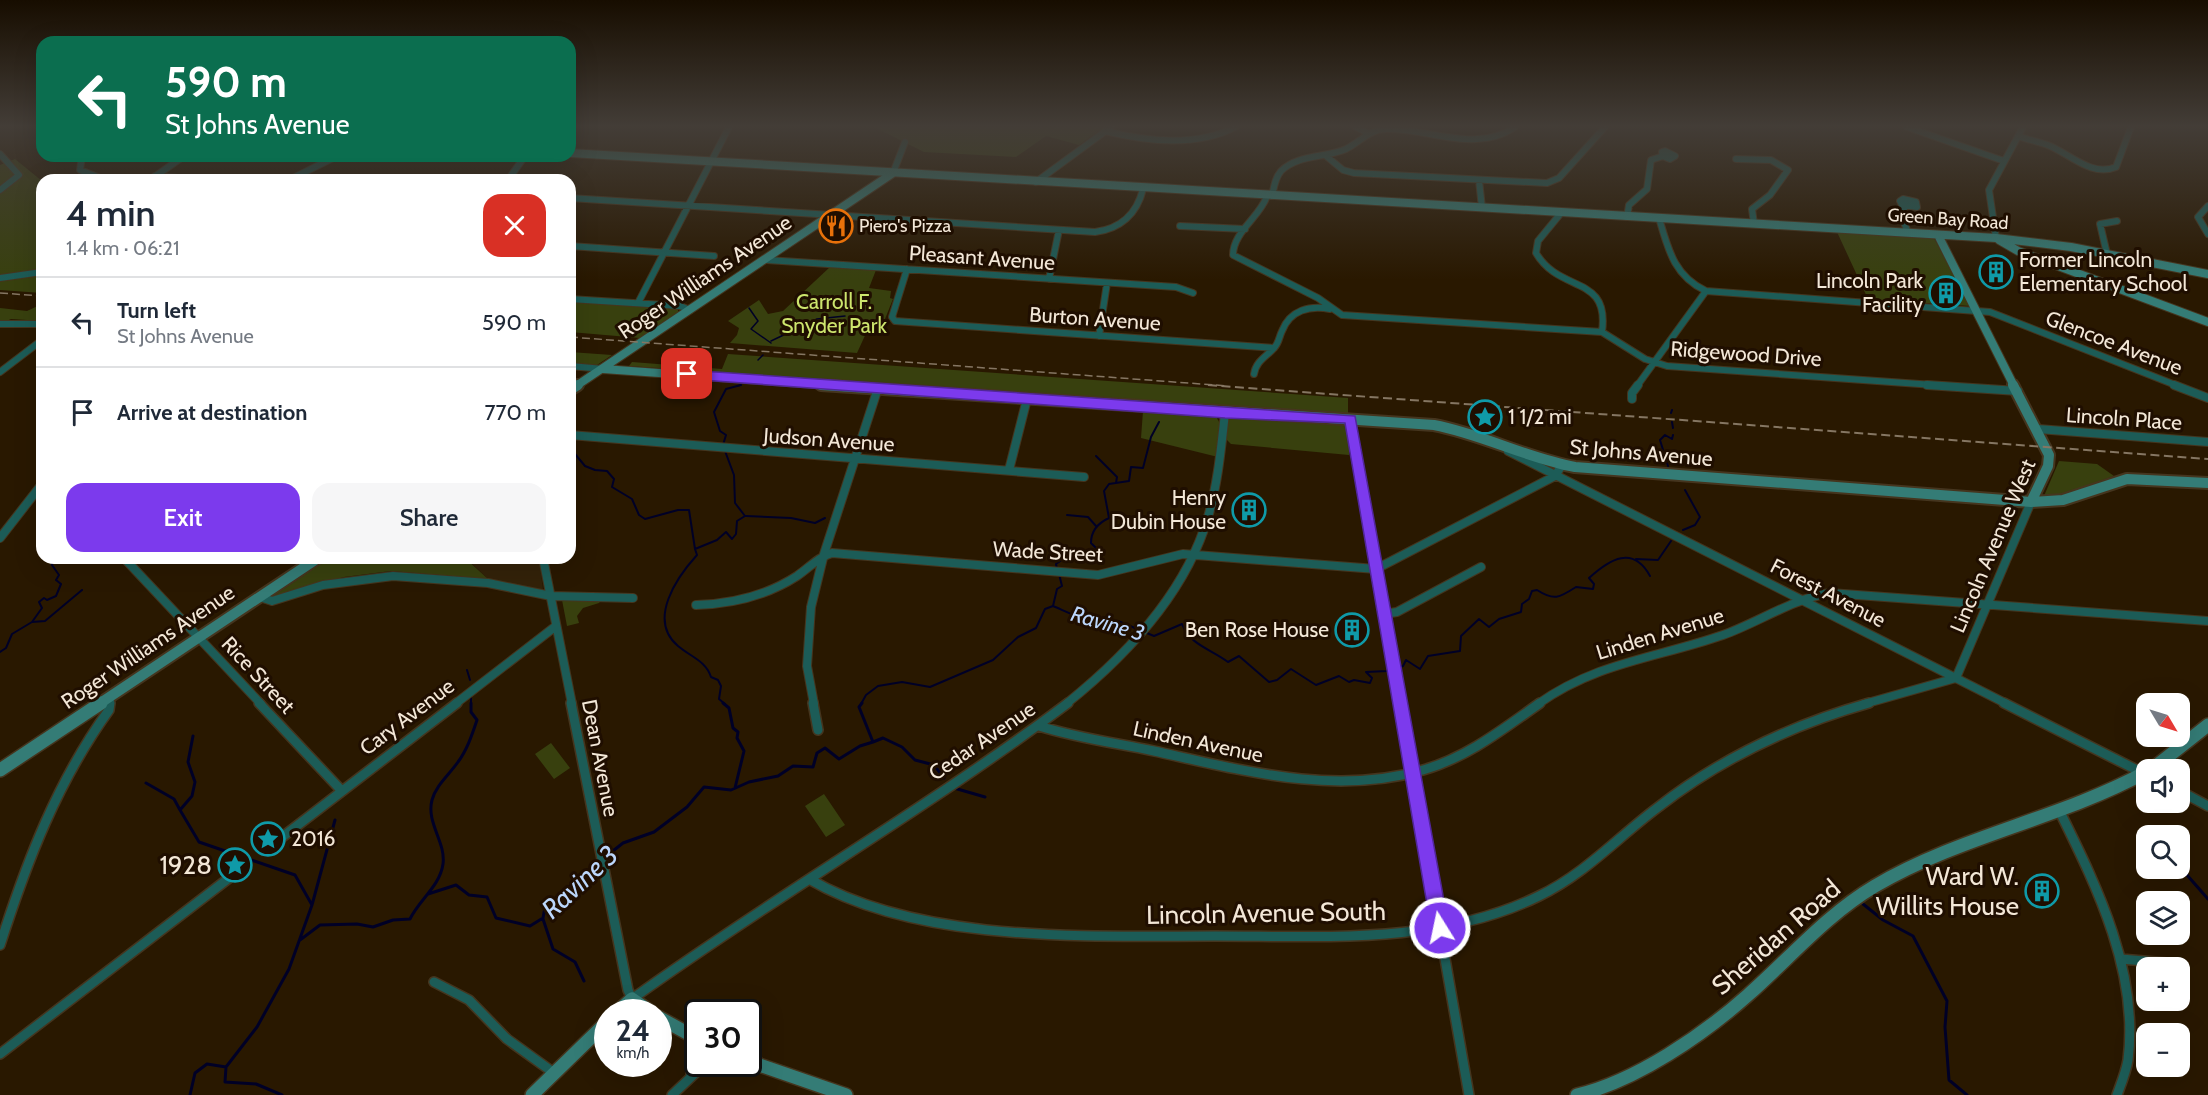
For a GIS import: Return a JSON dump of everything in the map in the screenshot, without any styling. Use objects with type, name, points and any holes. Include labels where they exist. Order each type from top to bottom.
[{"type":"street","points":[[0,190],[17,178]]},
{"type":"street","points":[[638,303],[704,178]]},
{"type":"street","name":"Roger Williams Avenue","points":[[576,386],[886,178]]},
{"type":"street","name":"Green Bay Road","points":[[974,178],[1996,238],[2107,254],[2208,274]]},
{"type":"street","points":[[1036,182],[1041,178]]},
{"type":"street","name":"Ridgewood Drive","points":[[1276,178],[1270,196],[1233,245],[1233,255],[1323,301],[1330,309],[1345,316],[1602,332],[1655,363],[2018,391]]},
{"type":"street","points":[[1445,178],[1542,183],[1558,178]]},
{"type":"street","points":[[1627,217],[1629,205],[1647,189],[1649,178]]},
{"type":"street","points":[[1754,224],[1752,209],[1770,195],[1782,178]]},
{"type":"street","points":[[1995,178],[1989,190],[1996,238],[2018,252],[2208,322]]},
{"type":"street","points":[[1479,180],[1482,208]]},
{"type":"street","points":[[576,198],[1095,232],[1113,228],[1137,209],[1143,189]]},
{"type":"street","points":[[2208,206],[2198,217],[2201,226],[2208,234]]},
{"type":"street","points":[[1905,207],[1901,214],[1908,233]]},
{"type":"street","points":[[1561,213],[1538,241],[1536,253],[1550,272],[1589,290],[1599,298],[1603,305],[1602,332]]},
{"type":"street","name":"Glencoe Avenue","points":[[1659,218],[1675,270],[1686,281],[1706,291],[1990,312],[2208,398]]},
{"type":"street","points":[[2107,254],[2100,225],[2117,221]]},
{"type":"street","points":[[1180,226],[1245,229]]},
{"type":"street","points":[[1049,279],[1059,230]]},
{"type":"street","name":"Lincoln Avenue West","points":[[1938,235],[2038,429],[2049,459],[1956,678]]},
{"type":"street","points":[[576,246],[714,256]]},
{"type":"street","name":"Pleasant Avenue","points":[[767,260],[1176,287],[1193,292]]},
{"type":"street","name":"Burton Avenue","points":[[906,269],[891,317],[895,321],[1274,348]]},
{"type":"street","points":[[0,278],[36,273]]},
{"type":"street","points":[[1099,336],[1107,283]]},
{"type":"street","points":[[1632,399],[1632,393],[1706,291]]},
{"type":"street","points":[[1306,307],[1308,294]]},
{"type":"street","points":[[576,299],[680,306],[690,310]]},
{"type":"street","points":[[1254,374],[1257,364],[1274,348],[1286,323],[1298,310],[1306,307],[1330,309]]},
{"type":"street","points":[[0,324],[8,322],[36,324]]},
{"type":"street","points":[[0,372],[36,345]]},
{"type":"street","name":"St Johns Avenue","points":[[576,367],[1225,413],[1442,426],[1461,430],[1525,455],[1562,465],[2031,502],[2073,498],[2106,484],[2127,479],[2208,483]]},
{"type":"street","points":[[818,730],[811,694],[807,642],[811,607],[824,554],[878,388]]},
{"type":"street","points":[[1009,470],[1027,399]]},
{"type":"street","name":"Cedar Avenue","points":[[632,999],[1039,726],[1089,687],[1128,648],[1157,613],[1194,554],[1216,492],[1225,413]]},
{"type":"street","points":[[1350,419],[1469,1095]]},
{"type":"street","name":"Lincoln Place","points":[[2038,429],[2208,442]]},
{"type":"street","name":"Judson Avenue","points":[[576,436],[1084,477]]},
{"type":"street","name":"Forest Avenue","points":[[1494,443],[1554,476],[2136,767]]},
{"type":"street","points":[[1376,569],[1554,476],[1562,465]]},
{"type":"street","points":[[0,538],[36,492]]},
{"type":"street","points":[[696,604],[737,602],[758,596],[786,584],[824,554]]},
{"type":"street","name":"Wade Street","points":[[824,554],[1098,575],[1119,572],[1163,557],[1194,554],[1376,569]]},
{"type":"street","name":"Rice Street","points":[[130,564],[341,790]]},
{"type":"street","name":"Roger Williams Avenue","points":[[0,770],[309,564]]},
{"type":"street","name":"Dean Avenue","points":[[544,564],[628,990],[632,999]]},
{"type":"street","points":[[1384,614],[1397,612],[1481,567]]},
{"type":"street","points":[[260,597],[272,601],[323,585],[393,576],[466,580],[551,596],[633,598]]},
{"type":"street","name":"Linden Avenue","points":[[1039,726],[1294,779],[1346,781],[1412,772],[1459,756],[1478,747],[1555,692],[1605,667],[1651,652],[1744,628],[1803,601],[1828,593],[1850,592],[2208,621]]},
{"type":"street","name":"Cary Avenue","points":[[281,838],[556,626]]},
{"type":"street","name":"Lincoln Avenue South","points":[[809,879],[825,889],[849,898],[915,917],[976,929],[1038,935],[1340,935],[1392,934],[1440,928],[1499,912],[1556,888],[1601,857],[1650,813],[1710,770],[1779,734],[1830,714],[1956,678]]},
{"type":"street","points":[[0,945],[57,788],[109,710],[110,697]]},
{"type":"street","name":"Sheridan Road","points":[[2164,759],[2208,725]]},
{"type":"street","name":"Sheridan Road","points":[[1577,1095],[1624,1077],[1663,1057],[1702,1032],[1747,995],[1820,924],[1874,886],[1948,851],[2061,814],[2136,777]]},
{"type":"street","points":[[2190,796],[2208,806]]},
{"type":"street","points":[[2061,814],[2102,907],[2121,959],[2129,997],[2130,1048],[2117,1095]]},
{"type":"street","points":[[0,1054],[233,874]]},
{"type":"street","points":[[2121,959],[2136,960]]},
{"type":"street","points":[[434,982],[469,1000],[507,1039],[554,1073]]},
{"type":"street","points":[[532,1095],[594,1034]]},
{"type":"street","points":[[762,1066],[846,1095]]},
{"type":"street","points":[[672,1095],[690,1077]]},
{"type":"shaded area","points":[[472,564],[540,564],[543,589],[536,591],[488,579]]},
{"type":"green space","points":[[0,178],[36,178],[36,293],[0,290]]},
{"type":"green space","points":[[1837,232],[1934,238],[1970,306],[1868,299]]},
{"type":"green space","name":"Carroll F. Snyder Park","points":[[830,267],[876,270],[869,288],[891,291],[890,298],[893,299],[881,329],[868,329],[857,353],[730,343],[737,335],[739,328],[728,321],[759,300],[768,314],[783,311]]},
{"type":"green space","points":[[576,301],[678,309],[678,312],[640,338],[576,333]]},
{"type":"green space","points":[[36,307],[36,321],[11,319],[0,324],[0,308],[27,311]]},
{"type":"green space","points":[[576,352],[612,355],[597,365],[576,363]]},
{"type":"green space","points":[[728,354],[1348,398],[1348,416],[629,366],[632,362],[722,369]]},
{"type":"green space","points":[[1143,411],[1215,415],[1221,425],[1218,457],[1141,438]]},
{"type":"green space","points":[[1232,416],[1344,423],[1349,432],[1349,455],[1231,444],[1226,439],[1228,419]]},
{"type":"green space","points":[[2059,461],[2097,464],[2114,476],[2061,495],[2044,496]]},
{"type":"green space","points":[[320,564],[472,564],[488,579],[391,571],[344,577],[273,596]]},
{"type":"green space","points":[[562,600],[601,600],[599,603],[583,608],[577,616],[579,623],[567,626]]},
{"type":"green space","points":[[551,743],[570,768],[554,779],[535,754]]},
{"type":"green space","points":[[824,794],[845,825],[826,837],[805,806]]},
{"type":"waterway","name":"Ravine 3","points":[[749,308],[758,321],[751,329],[771,343]]},
{"type":"waterway","name":"Ravine 3","points":[[771,341],[817,319],[845,316]]},
{"type":"waterway","name":"Ravine 3","points":[[758,360],[763,355]]},
{"type":"waterway","name":"Ravine 3","points":[[723,445],[726,435],[720,431],[714,412],[726,389],[741,385],[737,386]]},
{"type":"waterway","name":"Ravine 3","points":[[1116,483],[1129,481],[1131,467],[1143,468],[1151,437],[1159,422]]},
{"type":"waterway","name":"Ravine 3","points":[[1672,422],[1673,428]]},
{"type":"waterway","name":"Ravine 3","points":[[1668,466],[1660,440],[1665,435],[1672,439],[1673,435]]},
{"type":"waterway","name":"Ravine 3","points":[[695,549],[717,540],[726,532],[732,539],[736,534],[737,521],[745,516],[735,503],[734,475],[725,451]]},
{"type":"waterway","points":[[576,455],[585,466],[607,471],[614,479],[612,487],[632,499],[639,515],[645,519],[678,510],[689,510],[695,549]]},
{"type":"waterway","points":[[1096,456],[1117,477],[1116,483]]},
{"type":"waterway","name":"Ravine 3","points":[[1057,569],[1056,564],[1063,559],[1069,561],[1084,552],[1098,550],[1091,543],[1092,534],[1102,522],[1109,518],[1104,491],[1109,484],[1116,483]]},
{"type":"waterway","name":"Ravine 3","points":[[1683,530],[1695,525],[1700,517],[1685,490]]},
{"type":"waterway","points":[[1067,515],[1088,517],[1096,526]]},
{"type":"waterway","points":[[746,516],[791,518],[815,523],[825,518]]},
{"type":"waterway","name":"Ravine 3","points":[[1636,559],[1658,560],[1671,541]]},
{"type":"waterway","name":"Ravine 3","points":[[695,549],[697,555],[681,575],[668,599],[665,624],[669,636],[678,646],[702,663],[711,677],[718,680],[721,686],[719,699],[725,704]]},
{"type":"waterway","name":"Ravine 3","points":[[1053,606],[1093,621],[1102,623],[1118,621],[1154,636],[1182,624],[1196,642],[1228,662],[1239,656],[1269,682],[1277,680],[1291,669],[1316,685],[1339,676],[1349,682],[1354,680],[1370,683],[1372,678],[1366,672],[1387,671],[1403,666],[1406,660],[1420,669],[1428,656],[1460,651],[1461,636],[1479,619],[1489,627],[1499,619],[1521,612],[1522,604],[1529,599],[1532,591],[1537,590],[1548,596],[1556,597],[1576,587],[1593,589],[1594,584],[1589,578],[1605,565],[1621,558],[1636,561],[1650,576]]},
{"type":"waterway","name":"Ravine 3","points":[[32,622],[42,608],[39,602],[44,598],[47,600],[56,596],[61,584],[56,580],[59,575],[52,564]]},
{"type":"waterway","name":"Ravine 3","points":[[1053,606],[1057,589],[1062,586],[1059,574]]},
{"type":"waterway","name":"Ravine 3","points":[[32,622],[45,621],[82,590]]},
{"type":"waterway","name":"Ravine 3","points":[[861,704],[866,695],[878,686],[902,682],[930,687],[993,660],[1018,637],[1036,628],[1045,609],[1053,606]]},
{"type":"waterway","name":"Ravine 3","points":[[0,652],[6,648],[12,634],[32,622]]},
{"type":"waterway","points":[[467,670],[470,680]]},
{"type":"waterway","name":"Ravine 3","points":[[300,940],[320,925],[357,924],[373,927],[393,920],[410,919],[434,886],[441,872],[443,856],[432,817],[432,800],[436,790],[461,757],[469,742],[477,720],[471,712],[471,696]]},
{"type":"waterway","name":"Ravine 3","points":[[723,703],[729,708],[733,728],[738,732],[737,738],[744,751],[735,788]]},
{"type":"waterway","name":"Ravine 3","points":[[862,703],[859,707],[873,742]]},
{"type":"waterway","name":"Ravine 3","points":[[180,810],[192,796],[195,782],[188,762],[193,736]]},
{"type":"waterway","points":[[873,742],[883,738],[902,747],[915,760],[934,765],[944,778]]},
{"type":"waterway","name":"Ravine 3","points":[[604,858],[623,843],[654,832],[687,807],[704,787],[731,790],[749,782],[778,776],[793,766],[813,767],[817,753],[825,748],[839,759],[860,746],[873,742]]},
{"type":"waterway","points":[[146,783],[174,799],[180,810]]},
{"type":"waterway","points":[[954,788],[985,797]]},
{"type":"waterway","name":"Ravine 3","points":[[180,810],[199,842],[295,875],[312,905]]},
{"type":"waterway","points":[[312,905],[335,820]]},
{"type":"waterway","name":"Ravine 3","points":[[428,894],[456,885],[469,895],[487,897],[496,918],[530,926],[543,918],[545,907],[599,862]]},
{"type":"waterway","points":[[2190,878],[2208,899]]},
{"type":"waterway","points":[[1863,904],[1883,920],[1913,936],[1947,1001],[1945,1027],[1949,1080],[1967,1095]]},
{"type":"waterway","name":"Ravine 3","points":[[226,1067],[257,1027],[289,969],[312,905]]},
{"type":"waterway","points":[[543,919],[553,949],[575,962],[584,981]]},
{"type":"waterway","name":"Ravine 3","points":[[190,1095],[195,1073],[207,1064],[226,1067]]},
{"type":"waterway","points":[[226,1067],[225,1082],[256,1084],[282,1095]]},
{"type":"railway","points":[[0,293],[36,296]]},
{"type":"railway","points":[[576,337],[1228,386]]},
{"type":"railway","points":[[1208,385],[2208,459]]},
{"type":"place","name":"Piero's Pizza","points":[[836,226]]},
{"type":"place","name":"Former Lincoln Elementary School","points":[[1996,272]]},
{"type":"place","name":"Lincoln Park Facility","points":[[1946,293]]},
{"type":"place","name":"1 1/2 mi","points":[[1485,417]]},
{"type":"place","name":"Henry Dubin House","points":[[1249,510]]},
{"type":"place","name":"Ben Rose House","points":[[1352,630]]},
{"type":"place","name":"2016","points":[[268,839]]},
{"type":"place","name":"1928","points":[[235,865]]},
{"type":"place","name":"Ward W. Willits House","points":[[2042,891]]},
{"type":"route","points":[[687,374],[1225,413],[1350,419],[1440,928]]}]
